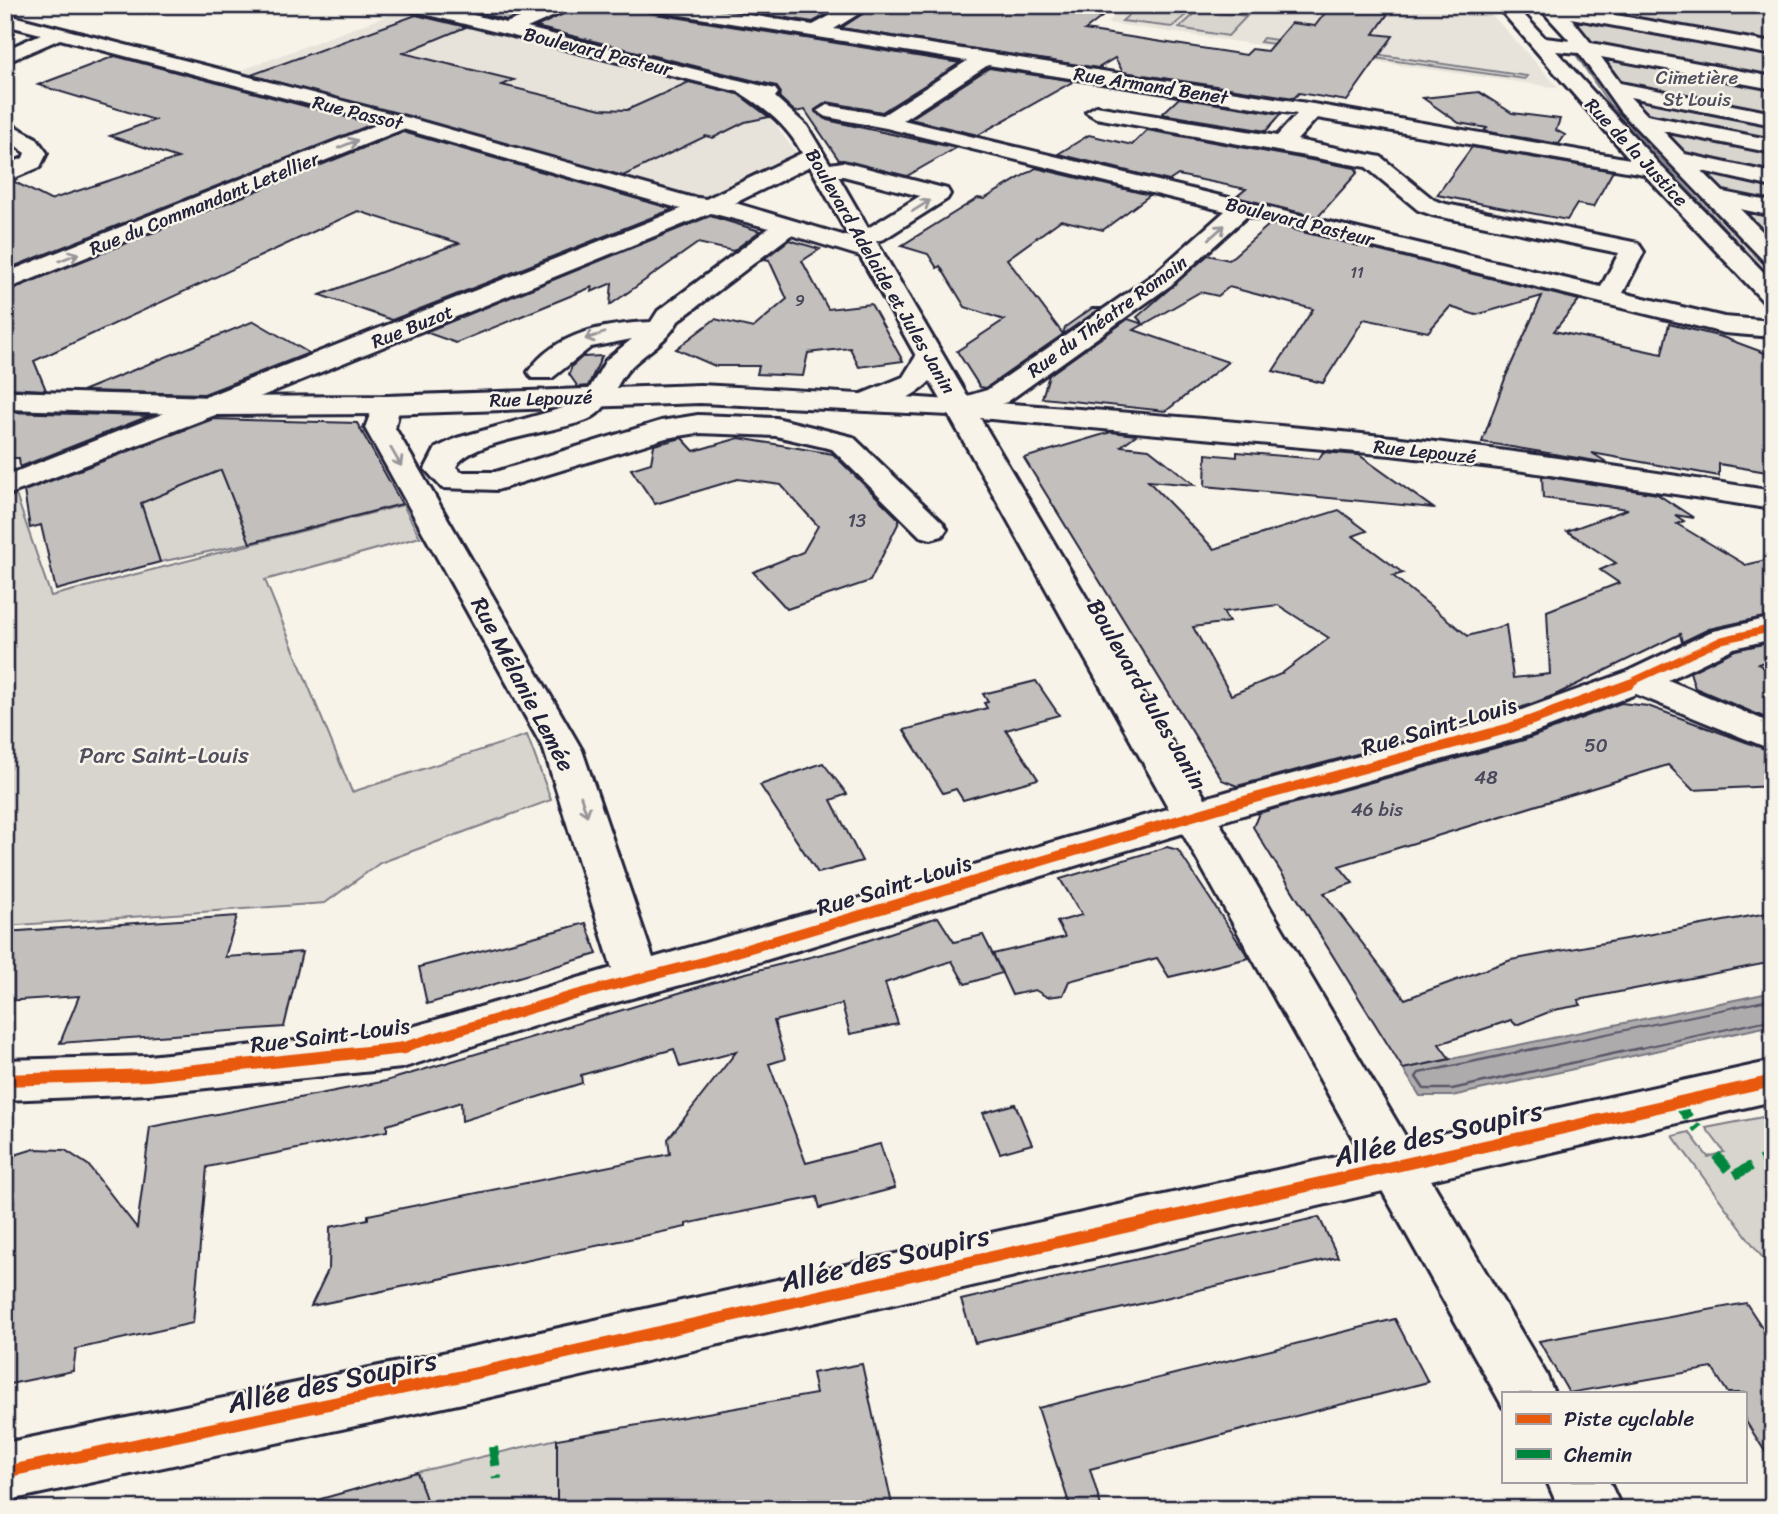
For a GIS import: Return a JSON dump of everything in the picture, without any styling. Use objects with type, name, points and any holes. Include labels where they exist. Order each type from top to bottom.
[{"type":"street","name":"Boulevard Pasteur","points":[[410,5],[745,87]]},
{"type":"street","points":[[508,29],[570,5]]},
{"type":"street","name":"Rue Armand Benet","points":[[650,5],[1312,110],[1651,169]]},
{"type":"street","points":[[705,14],[724,5]]},
{"type":"street","points":[[816,31],[864,5]]},
{"type":"street","name":"Rue de la Justice","points":[[1505,5],[1651,169],[1773,297]]},
{"type":"street","points":[[1594,5],[1773,55]]},
{"type":"street","name":"Rue Passot","points":[[5,19],[402,122],[689,204],[710,205],[786,227],[865,244]]},
{"type":"street","points":[[5,57],[58,33]]},
{"type":"street","points":[[1537,43],[1773,189]]},
{"type":"street","points":[[1625,96],[1750,48],[1773,49]]},
{"type":"street","points":[[1625,96],[1750,48]]},
{"type":"street","points":[[1750,48],[1773,62]]},
{"type":"street","points":[[1750,48],[1773,69]]},
{"type":"street","points":[[1750,48],[1773,75]]},
{"type":"street","points":[[1750,48],[1773,83]]},
{"type":"street","points":[[886,122],[984,59]]},
{"type":"street","points":[[745,87],[775,106],[800,130]]},
{"type":"street","name":"Boulevard Adelaide et Jules Janin","points":[[745,87],[827,111]]},
{"type":"street","points":[[1625,96],[1773,92]]},
{"type":"street","points":[[1625,96],[1773,102]]},
{"type":"street","points":[[1625,96],[1773,110]]},
{"type":"street","points":[[1625,96],[1773,119]]},
{"type":"street","points":[[1625,96],[1773,128]]},
{"type":"street","points":[[1625,96],[1773,139]]},
{"type":"street","points":[[1625,96],[1773,147]]},
{"type":"street","points":[[1625,96],[1773,158]]},
{"type":"street","points":[[1625,96],[1773,169]]},
{"type":"street","points":[[1625,96],[1773,180]]},
{"type":"street","points":[[1625,96],[1773,199]]},
{"type":"street","points":[[1625,96],[1773,209]]},
{"type":"street","points":[[1625,96],[1773,218]]},
{"type":"street","points":[[1625,96],[1767,235],[1773,256]]},
{"type":"street","points":[[1282,144],[1312,110]]},
{"type":"street","name":"Boulevard Pasteur","points":[[827,111],[886,122],[1244,207],[1724,326],[1773,329]]},
{"type":"street","name":"Boulevard Adelaide et Jules Janin","points":[[827,111],[800,130],[959,407]]},
{"type":"street","points":[[1096,112],[1373,162],[1426,205],[1440,210],[1629,248],[1632,252],[1608,298]]},
{"type":"street","name":"Rue du Commandant Letellier","points":[[5,282],[402,122]]},
{"type":"street","points":[[5,127],[28,143],[36,153],[32,162],[5,175]]},
{"type":"street","points":[[819,164],[939,194],[876,234],[865,244]]},
{"type":"street","name":"Rue Buzot","points":[[5,487],[213,407],[710,205],[819,164]]},
{"type":"street","name":"Rue du Théatre Romain","points":[[959,407],[997,396],[1114,315],[1163,280],[1244,207]]},
{"type":"street","points":[[786,227],[667,317],[660,330],[616,366],[599,396],[580,412],[468,444],[447,454],[440,469],[453,481],[497,481],[662,430],[698,424],[730,423],[776,427],[842,443],[931,529]]},
{"type":"street","points":[[530,398],[532,386],[542,372],[577,342],[607,332],[660,330]]},
{"type":"street","points":[[864,403],[905,387],[923,376],[930,356]]},
{"type":"street","points":[[542,372],[616,366]]},
{"type":"street","name":"Rue Lepouzé","points":[[5,400],[213,407],[386,405],[700,394],[959,407],[1471,456],[1773,500]]},
{"type":"street","name":"Rue Mélanie Lemée","points":[[386,405],[380,428],[563,750],[638,979]]},
{"type":"street","name":"Boulevard Jules Janin","points":[[959,407],[990,460],[1019,527],[1195,816],[1525,1392]]},
{"type":"street","name":"Rue Lepouzé","points":[[990,460],[998,445],[1048,424],[1076,418]]},
{"type":"street","name":"Rue Saint-Louis","points":[[5,1080],[148,1076],[402,1049],[1195,816],[1510,728],[1637,681],[1722,640],[1773,628]]},
{"type":"street","points":[[1637,681],[1773,738]]},
{"type":"street","name":"Allée des Soupirs","points":[[5,1472],[486,1371],[1773,1082]]},
{"type":"street","points":[[1577,1482],[1592,1509]]},
{"type":"shaded area","points":[[1127,5],[1483,5],[1559,88],[1107,23]]},
{"type":"shaded area","points":[[402,10],[728,90],[764,109],[799,157],[712,200],[695,199],[237,72]]},
{"type":"green space","points":[[1140,5],[1193,9],[1172,27],[1122,21]]},
{"type":"green space","name":"Cimetière St Louis","points":[[1533,5],[1773,5],[1773,280],[1609,104],[1554,22]]},
{"type":"green space","points":[[1199,10],[1247,16],[1228,36],[1179,28]]},
{"type":"green space","points":[[1263,38],[1527,76],[1525,79],[1260,42]]},
{"type":"green space","points":[[221,470],[250,543],[160,562],[141,503]]},
{"type":"green space","name":"Parc Saint-Louis","points":[[16,495],[51,596],[403,505],[420,537],[265,580],[352,792],[527,735],[551,800],[380,863],[325,903],[5,926],[5,500]]},
{"type":"green space","points":[[1773,1115],[1773,1272],[1673,1136],[1689,1132],[1708,1157],[1724,1152],[1706,1128]]},
{"type":"green space","points":[[557,1439],[557,1509],[429,1509],[417,1472]]},
{"type":"water","points":[[1773,992],[1773,1025],[1452,1096],[1420,1096],[1403,1069]]},
{"type":"building","points":[[445,5],[545,5],[507,20]]},
{"type":"building","points":[[581,5],[638,5],[650,13],[960,63],[882,112],[827,102],[815,110],[827,120],[956,148],[907,176],[839,160],[805,110],[795,112],[779,97],[781,93],[776,86],[536,27]]},
{"type":"building","points":[[704,5],[844,5],[813,22]]},
{"type":"building","points":[[876,5],[1093,5],[1081,14],[1102,17],[1085,30],[1246,55],[1252,49],[1267,51],[1291,23],[1315,26],[1329,8],[1394,5],[1374,34],[1393,36],[1347,101],[1299,93],[1294,98],[1123,72],[1115,58],[1098,68],[841,28]]},
{"type":"building","points":[[416,15],[466,27],[403,53],[514,80],[502,85],[601,109],[627,110],[689,82],[738,94],[769,117],[745,122],[713,138],[706,136],[623,176],[251,75]]},
{"type":"building","points":[[115,56],[373,124],[5,270],[5,184],[13,181],[50,200],[178,158],[110,136],[155,120],[38,85]]},
{"type":"building","points":[[989,68],[1074,81],[978,135],[910,119]]},
{"type":"building","points":[[1479,92],[1512,113],[1560,119],[1556,130],[1565,135],[1559,144],[1484,131],[1487,128],[1459,123],[1423,98]]},
{"type":"building","points":[[1179,98],[1281,114],[1266,131],[1162,114]]},
{"type":"building","points":[[1147,130],[1355,168],[1358,172],[1318,217],[1236,197],[1246,189],[1178,175],[1169,181],[1058,154],[1089,135],[1132,145]]},
{"type":"building","points":[[403,132],[673,209],[392,320],[320,295],[459,243],[358,211],[34,361],[46,390],[5,388],[5,292]]},
{"type":"building","points":[[1472,147],[1613,171],[1593,207],[1577,204],[1567,220],[1437,195]]},
{"type":"building","points":[[1036,168],[1150,195],[1103,230],[1061,220],[1007,259],[1063,334],[1065,327],[1092,308],[1101,308],[986,388],[980,387],[957,351],[1004,320],[965,307],[940,266],[937,268],[928,254],[901,246],[978,198],[984,199]]},
{"type":"building","points":[[710,216],[760,231],[733,251],[698,243],[610,305],[612,283],[591,292],[592,287],[456,343],[425,332]]},
{"type":"building","points":[[1270,224],[1579,300],[1554,331],[1662,354],[1669,324],[1722,337],[1773,356],[1773,473],[1719,464],[1719,476],[1592,453],[1608,463],[1482,442],[1506,376],[1542,296],[1476,315],[1450,307],[1428,332],[1364,319],[1323,383],[1273,371],[1313,309],[1229,287],[1218,296],[1200,292],[1134,330],[1228,362],[1166,411],[1042,398],[1049,375],[1128,319],[1143,324],[1137,317],[1208,255],[1229,260]]},
{"type":"building","points":[[789,240],[820,249],[802,261],[828,309],[871,304],[903,361],[859,367],[850,348],[808,353],[803,376],[757,374],[759,366],[715,366],[676,349],[715,319],[753,328],[787,299],[769,260],[764,259]]},
{"type":"building","points":[[254,321],[309,353],[204,394],[82,391]]},
{"type":"building","points":[[602,356],[588,386],[578,387],[569,374],[572,366],[582,357]]},
{"type":"building","points":[[5,412],[149,416],[20,467],[19,458],[5,458]]},
{"type":"building","points":[[213,419],[357,423],[402,504],[250,543],[221,470],[141,503],[160,562],[56,590],[41,525],[30,528],[24,491]]},
{"type":"building","points":[[1111,432],[1136,435],[1121,446],[1149,449],[1195,485],[1148,481],[1214,549],[1339,510],[1367,531],[1353,536],[1403,573],[1393,576],[1468,636],[1506,625],[1513,678],[1550,674],[1547,611],[1619,583],[1600,570],[1616,563],[1567,531],[1628,509],[1543,498],[1542,476],[1657,494],[1694,518],[1675,515],[1684,521],[1677,524],[1746,565],[1773,558],[1773,615],[1709,629],[1682,642],[1680,634],[1555,695],[1496,717],[1237,786],[1222,780],[1024,458]],"holes":[[[1278,605],[1329,638],[1281,674],[1231,695],[1193,627],[1229,622],[1223,612]]]},
{"type":"building","points":[[682,438],[694,451],[739,438],[833,454],[900,520],[870,581],[787,609],[753,572],[803,552],[818,526],[781,485],[738,479],[655,504],[631,469],[651,463],[654,445]]},
{"type":"building","points":[[1237,452],[1319,459],[1323,452],[1359,455],[1433,508],[1205,486],[1206,454],[1237,457]]},
{"type":"building","points":[[1773,642],[1773,659],[1758,664],[1773,673],[1773,721],[1695,688],[1690,672],[1735,650]]},
{"type":"building","points":[[1036,681],[1059,715],[1006,730],[1038,779],[963,800],[956,789],[943,793],[904,730],[987,708],[984,703],[988,702],[983,694]]},
{"type":"building","points":[[1621,703],[1648,706],[1773,752],[1773,786],[1693,790],[1668,765],[1339,866],[1353,883],[1324,893],[1405,999],[1511,960],[1773,912],[1773,962],[1578,1000],[1581,1005],[1554,1010],[1516,1025],[1511,1020],[1439,1044],[1450,1059],[1403,1069],[1253,827],[1259,813],[1524,740]]},
{"type":"building","points":[[823,763],[847,794],[831,800],[862,861],[818,873],[760,785]]},
{"type":"building","points":[[1167,847],[1178,850],[1249,958],[1169,977],[1157,958],[1069,981],[1063,995],[1047,997],[1035,990],[1012,995],[993,954],[1065,937],[1057,922],[1082,915],[1060,879]]},
{"type":"building","points":[[237,916],[225,957],[302,952],[284,1027],[60,1043],[79,996],[5,1001],[5,932]]},
{"type":"building","points":[[938,917],[954,942],[983,935],[1002,973],[965,984],[952,961],[885,983],[898,1024],[850,1034],[842,1004],[774,1021],[785,1059],[769,1064],[806,1163],[880,1144],[895,1188],[820,1208],[817,1197],[717,1217],[686,1224],[686,1227],[311,1306],[329,1268],[330,1227],[368,1219],[368,1215],[670,1154],[668,1139],[736,1052],[680,1067],[674,1049],[581,1075],[582,1083],[462,1121],[461,1102],[387,1125],[387,1131],[207,1167],[193,1323],[76,1349],[73,1371],[5,1385],[5,1158],[34,1149],[65,1150],[88,1165],[137,1228],[150,1127],[386,1081],[742,974],[842,949]]},
{"type":"building","points":[[586,923],[597,954],[427,1004],[419,967]]},
{"type":"building","points":[[1015,1104],[1032,1144],[1000,1153],[983,1113]]},
{"type":"building","points":[[1319,1217],[1338,1257],[997,1338],[975,1343],[961,1300]]},
{"type":"building","points":[[1746,1303],[1773,1344],[1773,1464],[1746,1422],[1746,1392],[1727,1392],[1712,1368],[1568,1392],[1539,1341]]},
{"type":"building","points":[[1395,1319],[1428,1382],[1090,1469],[1102,1509],[1071,1509],[1038,1408]]},
{"type":"building","points":[[862,1364],[893,1509],[831,1509],[830,1500],[775,1509],[557,1509],[557,1439],[816,1394],[812,1373]]},
{"type":"building","points":[[417,1472],[429,1509],[318,1509],[317,1500]]},
{"type":"marked path","points":[[1677,1103],[1698,1129]]},
{"type":"marked path","points":[[1716,1155],[1733,1176],[1773,1154]]},
{"type":"marked path","points":[[493,1447],[497,1479]]},
{"type":"cycle path","points":[[5,1080],[148,1075],[402,1049],[572,996],[703,962],[1233,804],[1510,728],[1637,681],[1722,640],[1773,628]]},
{"type":"cycle path","points":[[5,1472],[486,1371],[1773,1081]]}]
